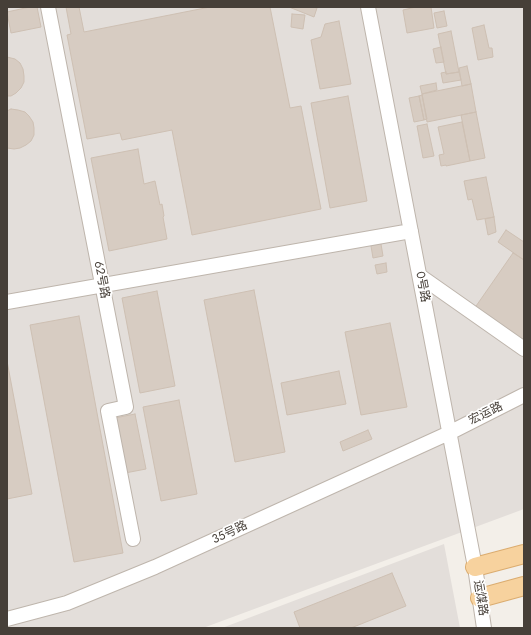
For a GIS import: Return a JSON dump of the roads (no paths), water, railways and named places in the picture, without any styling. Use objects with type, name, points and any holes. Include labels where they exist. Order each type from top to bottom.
[{"type":"main road","points":[[475,567],[524,554]]},
{"type":"main road","points":[[480,598],[524,586]]},
{"type":"street","name":"62号路","points":[[48,7],[126,407],[108,411],[133,539]]},
{"type":"street","name":"0号路","points":[[368,7],[475,567]]},
{"type":"street","points":[[7,302],[410,231]]},
{"type":"street","points":[[420,276],[524,349]]},
{"type":"street","name":"宏运路","points":[[449,433],[524,396]]},
{"type":"street","name":"35号路","points":[[7,619],[67,603],[155,567],[449,433]]},
{"type":"street","name":"运煤路","points":[[475,567],[484,628]]}]
